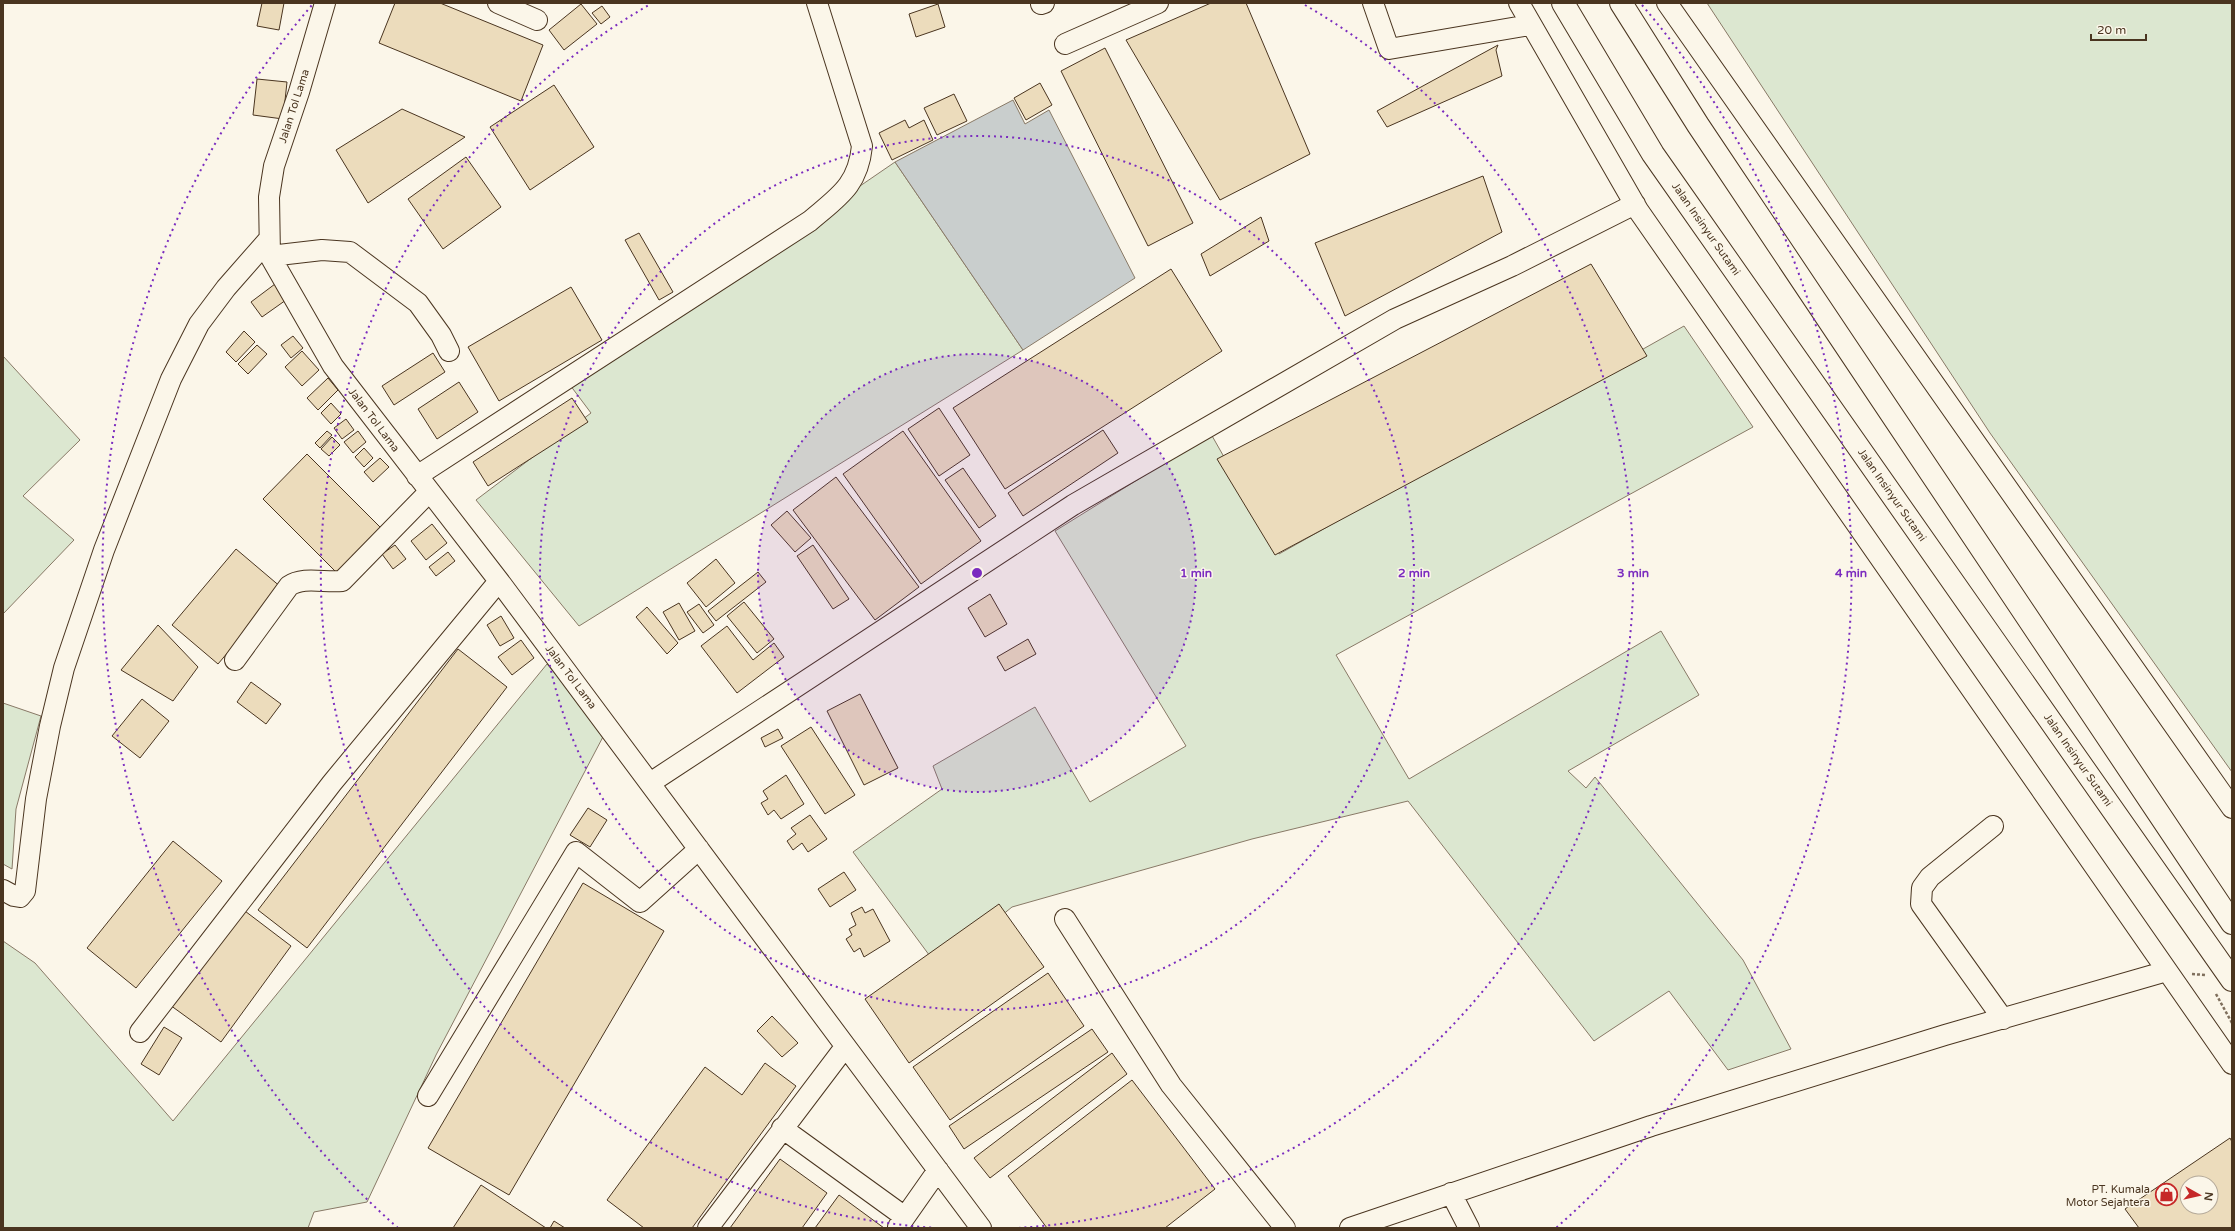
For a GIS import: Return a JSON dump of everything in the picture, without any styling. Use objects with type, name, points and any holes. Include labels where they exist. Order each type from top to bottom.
[{"type":"highway","name":"Jalan Insinyur Sutami","points":[[1563,3],[1653,154],[2223,984]]},
{"type":"highway","points":[[1621,3],[1698,125],[2232,923]]},
{"type":"street","name":"Jalan Tol Lama","points":[[325,3],[299,92],[274,166],[269,196],[270,247],[333,366],[499,581],[980,1228]]},
{"type":"street","points":[[498,3],[537,20]]},
{"type":"street","points":[[417,476],[810,221],[845,191],[860,164],[862,146],[817,3]]},
{"type":"street","points":[[1065,44],[1158,3]]},
{"type":"street","points":[[1373,3],[1388,49],[1530,25]]},
{"type":"street","points":[[1519,3],[1530,25],[1635,204],[2232,1064]]},
{"type":"street","points":[[1667,3],[2232,808]]},
{"type":"street","points":[[650,783],[1073,505],[1395,319],[1512,266],[1635,204]]},
{"type":"street","points":[[3,890],[14,896],[20,897],[25,891],[36,799],[64,668],[104,550],[171,378],[199,324],[226,288],[270,247],[350,252],[418,303],[441,335],[449,351]]},
{"type":"street","points":[[235,660],[290,586],[299,581],[329,583],[342,581],[429,492]]},
{"type":"street","points":[[140,1032],[332,783],[499,581]]},
{"type":"street","points":[[1993,826],[1930,877],[1922,888],[1921,904],[2002,1019]]},
{"type":"street","points":[[428,1096],[576,852],[640,902],[699,849]]},
{"type":"street","points":[[1065,919],[1171,1085],[1285,1228]]},
{"type":"street","points":[[1350,1228],[1651,1126],[2002,1019],[2167,971]]},
{"type":"street","points":[[708,1228],[782,1128],[845,1047]]},
{"type":"street","points":[[782,1128],[901,1223],[938,1170]]},
{"type":"street","points":[[1451,1194],[1469,1228]]},
{"type":"path","points":[[2223,984],[2231,1023]]},
{"type":"green space","points":[[1707,3],[2232,3],[2232,772],[1990,433]]},
{"type":"green space","points":[[895,162],[1023,350],[579,626],[476,500],[591,413],[570,385]]},
{"type":"green space","points":[[1684,326],[1753,427],[1336,655],[1409,779],[1661,631],[1699,695],[1568,771],[1586,788],[1595,777],[1743,960],[1791,1049],[1728,1070],[1669,991],[1594,1041],[1408,801],[1252,839],[1012,907],[938,967],[853,852],[942,789],[933,766],[1035,707],[1090,802],[1186,746],[1055,531],[1211,434],[1279,554]]},
{"type":"green space","points":[[3,356],[80,440],[23,496],[74,540],[3,614]]},
{"type":"green space","points":[[547,664],[605,733],[436,1055],[367,1202],[314,1212],[308,1228],[3,1228],[3,941],[35,963],[173,1121]]},
{"type":"green space","points":[[3,703],[41,716],[16,809],[12,869],[3,864]]},
{"type":"shaded area","points":[[1013,100],[1025,124],[1049,110],[1135,278],[1023,350],[895,162]]},
{"type":"building","points":[[262,3],[284,3],[279,30],[257,26]]},
{"type":"building","points":[[395,3],[440,3],[543,45],[521,101],[379,43]]},
{"type":"building","points":[[1211,3],[1246,3],[1310,154],[1220,200],[1126,40]]},
{"type":"building","points":[[581,4],[597,24],[564,50],[549,30]]},
{"type":"building","points":[[938,4],[945,27],[916,37],[909,14]]},
{"type":"building","points":[[602,6],[610,17],[601,24],[592,13]]},
{"type":"building","points":[[1498,45],[1496,50],[1502,76],[1387,127],[1377,111]]},
{"type":"building","points":[[1105,48],[1193,223],[1148,246],[1061,71]]},
{"type":"building","points":[[257,79],[287,82],[283,119],[253,115]]},
{"type":"building","points":[[1040,83],[1052,105],[1026,120],[1014,98]]},
{"type":"building","points":[[554,85],[594,147],[530,190],[490,127]]},
{"type":"building","points":[[954,94],[967,121],[937,135],[924,108]]},
{"type":"building","points":[[402,109],[465,137],[368,203],[336,150]]},
{"type":"building","points":[[905,120],[909,128],[924,120],[933,140],[892,160],[879,133]]},
{"type":"building","points":[[466,157],[501,207],[443,249],[408,199]]},
{"type":"building","points":[[1483,176],[1502,232],[1345,316],[1315,243]]},
{"type":"building","points":[[1261,217],[1269,241],[1210,276],[1201,254]]},
{"type":"building","points":[[639,233],[673,292],[659,300],[625,240]]},
{"type":"building","points":[[1591,264],[1647,356],[1275,555],[1217,459]]},
{"type":"building","points":[[1171,269],[1222,351],[1005,489],[953,408]]},
{"type":"building","points":[[275,284],[286,300],[262,317],[251,302]]},
{"type":"building","points":[[571,287],[602,340],[499,401],[468,347]]},
{"type":"building","points":[[244,331],[255,342],[236,362],[226,352]]},
{"type":"building","points":[[293,336],[303,348],[291,358],[281,345]]},
{"type":"building","points":[[257,345],[267,354],[248,374],[238,364]]},
{"type":"building","points":[[302,351],[319,370],[302,386],[285,367]]},
{"type":"building","points":[[433,353],[445,372],[394,405],[382,386]]},
{"type":"building","points":[[328,378],[338,390],[318,410],[307,398]]},
{"type":"building","points":[[459,382],[478,412],[437,439],[418,409]]},
{"type":"building","points":[[572,398],[588,422],[488,486],[473,462]]},
{"type":"building","points":[[331,403],[341,414],[331,424],[321,413]]},
{"type":"building","points":[[939,408],[970,455],[939,476],[908,429]]},
{"type":"building","points":[[346,419],[354,430],[342,439],[334,428]]},
{"type":"building","points":[[1103,430],[1118,453],[1023,516],[1008,493]]},
{"type":"building","points":[[327,431],[332,435],[320,448],[315,443]]},
{"type":"building","points":[[358,431],[366,442],[353,453],[344,442]]},
{"type":"building","points":[[903,431],[981,541],[921,584],[843,474]]},
{"type":"building","points":[[332,437],[340,445],[329,456],[321,449]]},
{"type":"building","points":[[364,448],[373,458],[364,467],[355,457]]},
{"type":"building","points":[[307,454],[383,530],[339,575],[263,499]]},
{"type":"building","points":[[380,458],[389,467],[373,482],[364,472]]},
{"type":"building","points":[[963,468],[996,516],[979,528],[945,480]]},
{"type":"building","points":[[836,477],[919,587],[875,620],[793,510]]},
{"type":"building","points":[[787,511],[811,538],[795,552],[771,525]]},
{"type":"building","points":[[432,524],[447,543],[426,560],[411,541]]},
{"type":"building","points":[[395,545],[406,559],[393,569],[382,554]]},
{"type":"building","points":[[813,545],[849,599],[833,609],[797,556]]},
{"type":"building","points":[[236,549],[282,588],[218,664],[172,625]]},
{"type":"building","points":[[448,552],[455,561],[436,576],[429,567]]},
{"type":"building","points":[[716,559],[735,583],[706,607],[687,583]]},
{"type":"building","points":[[758,572],[766,582],[716,621],[708,611]]},
{"type":"building","points":[[990,594],[1007,624],[985,637],[968,608]]},
{"type":"building","points":[[744,602],[774,639],[757,653],[727,616]]},
{"type":"building","points":[[679,603],[695,631],[679,640],[663,612]]},
{"type":"building","points":[[699,604],[714,625],[703,633],[687,612]]},
{"type":"building","points":[[647,607],[678,643],[667,654],[636,617]]},
{"type":"building","points":[[501,616],[514,638],[500,646],[487,625]]},
{"type":"building","points":[[158,625],[198,667],[173,701],[121,670]]},
{"type":"building","points":[[727,626],[753,660],[774,643],[784,657],[737,693],[701,646]]},
{"type":"building","points":[[1028,639],[1036,654],[1005,671],[997,657]]},
{"type":"building","points":[[521,640],[534,658],[512,675],[498,657]]},
{"type":"building","points":[[458,649],[507,687],[307,948],[258,910]]},
{"type":"building","points":[[251,682],[281,704],[266,724],[237,702]]},
{"type":"building","points":[[860,694],[898,768],[864,785],[827,711]]},
{"type":"building","points":[[142,699],[169,721],[140,758],[112,736]]},
{"type":"building","points":[[811,727],[855,795],[825,814],[781,746]]},
{"type":"building","points":[[778,729],[783,738],[765,747],[761,738]]},
{"type":"building","points":[[786,775],[804,804],[781,819],[774,810],[768,815],[761,803],[768,799],[763,791]]},
{"type":"building","points":[[588,808],[607,820],[590,847],[570,835]]},
{"type":"building","points":[[810,815],[827,839],[808,852],[802,843],[793,850],[787,841],[796,834],[791,828]]},
{"type":"building","points":[[173,841],[222,881],[136,988],[87,948]]},
{"type":"building","points":[[844,872],[856,890],[830,907],[818,889]]},
{"type":"building","points":[[583,883],[664,931],[509,1195],[428,1148]]},
{"type":"building","points":[[999,904],[1044,967],[909,1063],[865,999]]},
{"type":"building","points":[[862,907],[865,913],[873,909],[890,941],[864,957],[860,948],[854,952],[846,939],[852,935],[849,929],[856,925],[851,913]]},
{"type":"building","points":[[241,908],[291,946],[221,1042],[170,1005]]},
{"type":"building","points":[[1048,973],[1084,1026],[950,1120],[913,1067]]},
{"type":"building","points":[[772,1016],[798,1043],[782,1057],[757,1031]]},
{"type":"building","points":[[164,1027],[182,1038],[159,1075],[141,1064]]},
{"type":"building","points":[[1092,1029],[1108,1052],[964,1149],[949,1126]]},
{"type":"building","points":[[1112,1053],[1127,1074],[990,1178],[974,1158]]},
{"type":"building","points":[[765,1063],[796,1086],[692,1228],[644,1228],[607,1200],[705,1067],[742,1095]]},
{"type":"building","points":[[1132,1080],[1215,1189],[1165,1228],[1047,1228],[1008,1176]]},
{"type":"building","name":"PT. Kumala Motor Sejahtera","points":[[2230,1138],[2232,1142],[2232,1228],[2139,1228],[2125,1209]]},
{"type":"building","points":[[780,1159],[827,1193],[802,1228],[730,1228]]},
{"type":"building","points":[[481,1185],[546,1228],[453,1228]]},
{"type":"building","points":[[839,1195],[884,1228],[815,1228]]},
{"type":"building","points":[[554,1221],[565,1228],[550,1228]]},
{"type":"place","name":"PT. Kumala Motor Sejahtera","points":[[2166,1195]]}]
